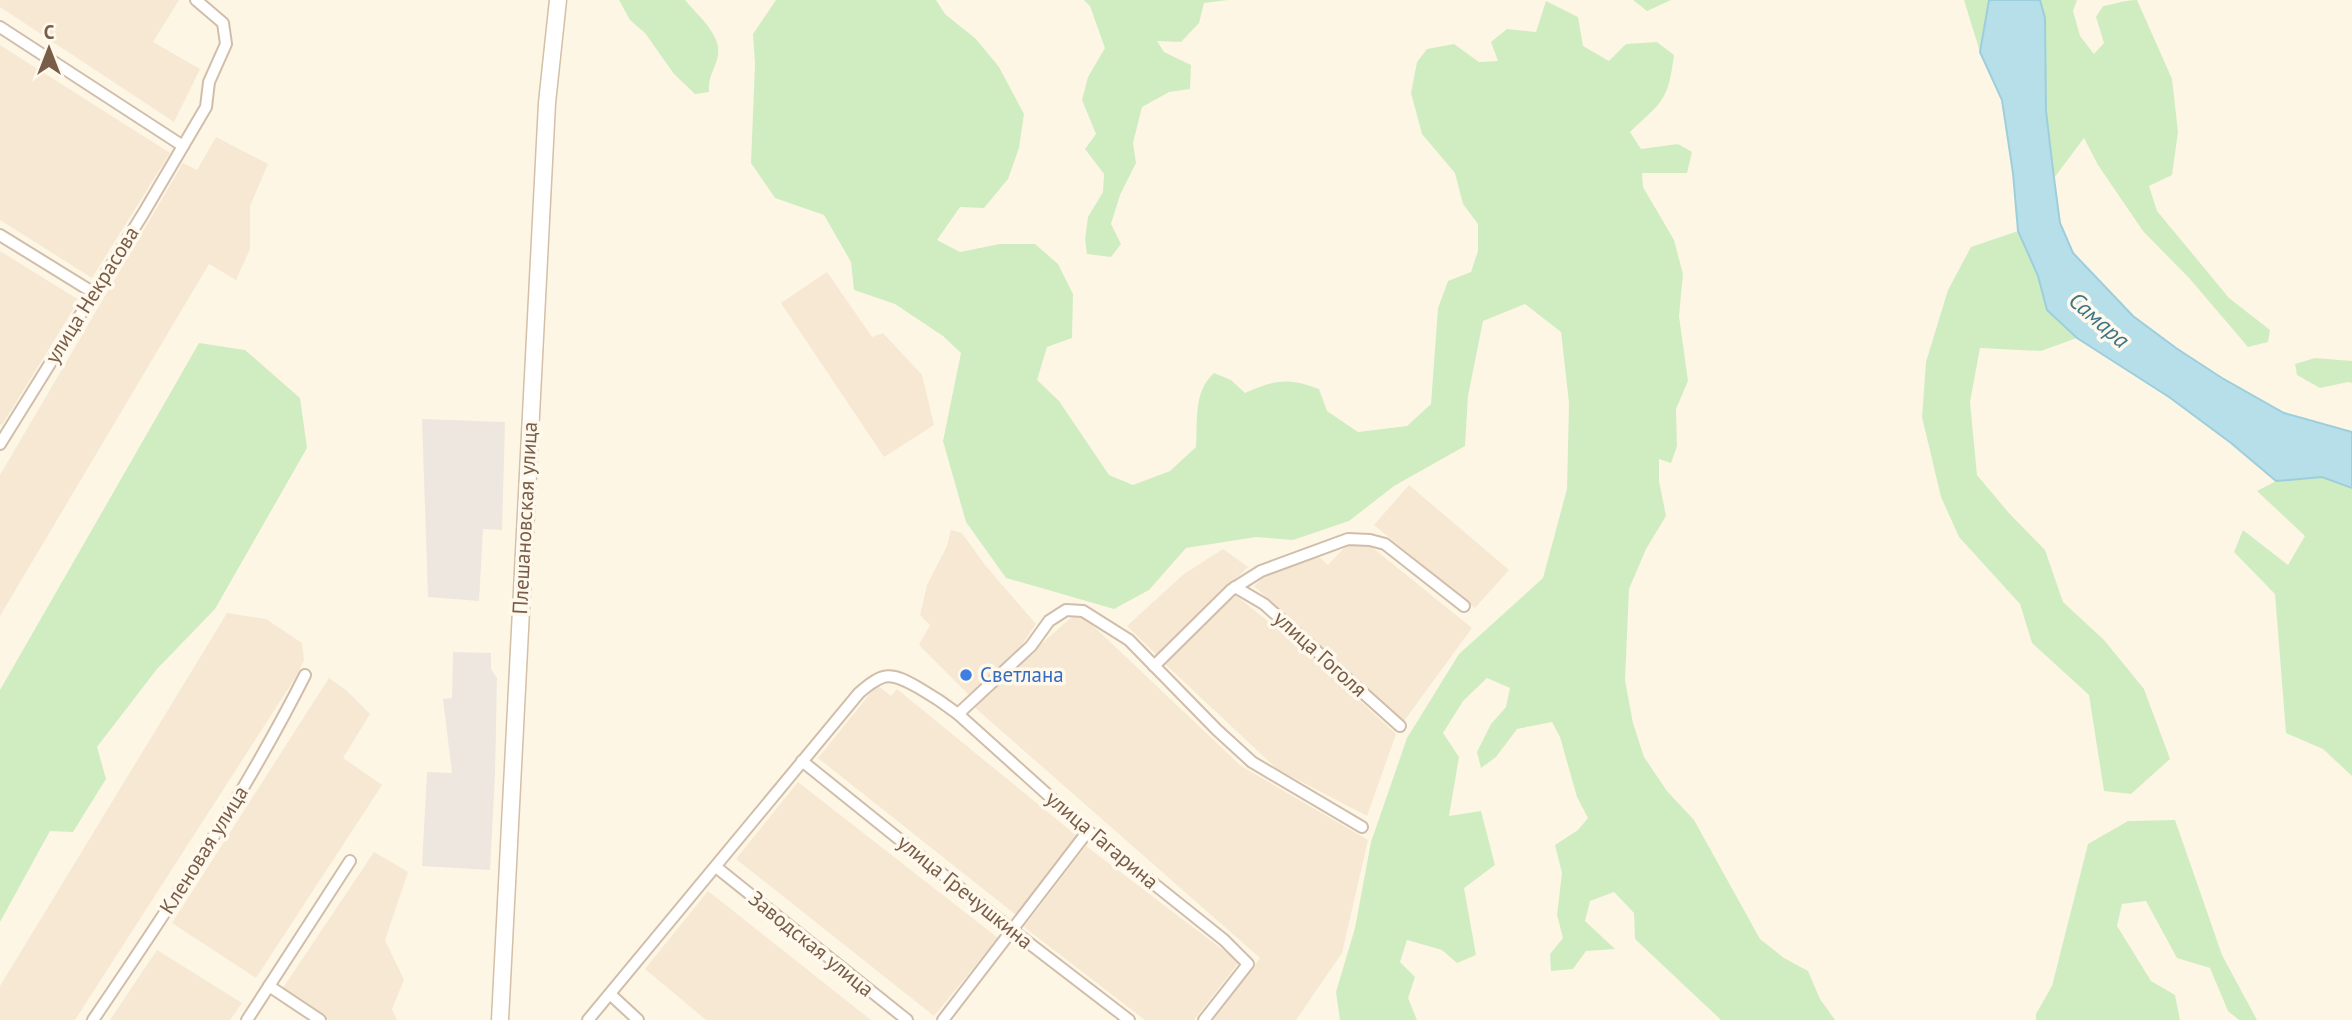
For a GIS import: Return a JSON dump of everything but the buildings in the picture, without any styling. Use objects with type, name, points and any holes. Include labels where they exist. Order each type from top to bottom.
[{"type":"main road","name":"Плешановская улица","points":[[500,1020],[547,103],[559,6]]},
{"type":"street","name":"улица Некрасова","points":[[1,439],[94,293],[206,107],[209,82],[226,44],[223,23],[196,0]]},
{"type":"street","points":[[0,27],[183,146]]},
{"type":"street","points":[[0,235],[94,293]]},
{"type":"street","points":[[1154,666],[1235,587],[1261,571],[1348,539],[1385,544],[1464,606]]},
{"type":"street","name":"улица Гоголя","points":[[1235,587],[1264,604],[1400,726]]},
{"type":"street","points":[[958,713],[1031,646],[1049,621],[1066,610],[1083,611],[1129,640],[1252,762],[1362,827]]},
{"type":"street","name":"Кленовая улица","points":[[93,1020],[220,830],[280,725],[305,675]]},
{"type":"street","name":"улица Гагарина","points":[[802,761],[859,693],[873,681],[898,676],[937,699],[958,713],[1088,831],[1224,940],[1248,964],[1204,1020]]},
{"type":"street","points":[[588,1020],[802,761]]},
{"type":"street","name":"улица Гречушкина","points":[[802,761],[1129,1020]]},
{"type":"street","points":[[943,1020],[1088,831]]},
{"type":"street","points":[[247,1020],[350,861]]},
{"type":"street","name":"Заводская улица","points":[[716,867],[907,1020]]},
{"type":"street","points":[[268,986],[320,1020]]},
{"type":"street","points":[[610,994],[638,1020]]},
{"type":"shaded area","points":[[0,0],[179,0],[153,42],[200,69],[174,122],[0,7]]},
{"type":"shaded area","points":[[0,45],[170,153],[92,278],[0,220]]},
{"type":"shaded area","points":[[216,137],[268,164],[250,206],[250,249],[236,280],[209,264],[0,616],[0,475],[183,163],[197,170]]},
{"type":"shaded area","points":[[0,251],[79,300],[2,425],[0,424]]},
{"type":"shaded area","points":[[827,272],[872,337],[883,333],[922,375],[934,425],[884,457],[781,303]]},
{"type":"shaded area","points":[[422,419],[505,422],[502,530],[483,529],[479,601],[428,597]]},
{"type":"shaded area","points":[[1409,485],[1509,570],[1475,608],[1374,525]]},
{"type":"shaded area","points":[[951,530],[962,533],[985,565],[1036,624],[1019,649],[969,695],[919,645],[930,625],[920,615],[927,585],[947,546]]},
{"type":"shaded area","points":[[1368,544],[1472,628],[1404,721],[1254,586],[1266,575],[1317,555],[1328,565],[1347,545]]},
{"type":"shaded area","points":[[1223,549],[1248,567],[1157,655],[1127,626],[1184,574]]},
{"type":"shaded area","points":[[1234,594],[1310,655],[1396,734],[1367,816],[1277,769],[1164,663]]},
{"type":"shaded area","points":[[227,613],[266,619],[302,643],[304,660],[297,675],[75,1020],[0,1020],[0,986]]},
{"type":"shaded area","points":[[1074,615],[1086,619],[1241,766],[1368,840],[1342,953],[1296,1020],[1213,1020],[1260,958],[972,705]]},
{"type":"shaded area","points":[[453,652],[491,653],[491,669],[497,678],[490,870],[422,866],[427,772],[452,773],[443,699],[452,698]]},
{"type":"shaded area","points":[[329,678],[346,690],[370,714],[343,758],[382,785],[256,978],[172,923]]},
{"type":"shaded area","points":[[877,685],[891,696],[897,689],[1077,836],[1016,915],[818,758]]},
{"type":"shaded area","points":[[798,782],[998,938],[934,1016],[736,859]]},
{"type":"shaded area","points":[[1086,846],[1239,962],[1194,1020],[1145,1020],[1024,927]]},
{"type":"shaded area","points":[[374,852],[408,872],[385,940],[404,980],[392,1009],[397,1020],[329,1020],[283,988]]},
{"type":"shaded area","points":[[708,891],[871,1020],[706,1020],[645,969]]},
{"type":"shaded area","points":[[157,950],[242,1003],[230,1020],[110,1020]]},
{"type":"green space","points":[[619,0],[685,0],[709,27],[717,43],[717,60],[710,79],[709,92],[695,94],[674,74],[645,33],[630,20]]},
{"type":"green space","points":[[776,0],[936,0],[945,14],[976,39],[999,67],[1024,114],[1019,148],[1008,179],[984,208],[960,207],[937,240],[960,252],[1000,244],[1035,244],[1058,264],[1073,294],[1072,338],[1047,347],[1037,380],[1059,401],[1109,475],[1133,485],[1170,471],[1196,447],[1200,398],[1207,381],[1214,373],[1231,380],[1245,393],[1281,382],[1319,389],[1327,411],[1358,432],[1407,426],[1431,404],[1438,308],[1448,281],[1471,272],[1478,251],[1478,224],[1463,204],[1455,173],[1422,134],[1411,93],[1417,62],[1427,49],[1454,44],[1479,62],[1498,61],[1491,42],[1507,29],[1536,32],[1546,1],[1578,17],[1583,46],[1609,61],[1626,44],[1657,42],[1674,55],[1669,82],[1662,99],[1630,132],[1641,149],[1678,144],[1692,152],[1687,173],[1642,173],[1643,187],[1674,240],[1683,274],[1679,316],[1688,381],[1676,409],[1677,446],[1671,463],[1659,459],[1659,481],[1666,516],[1646,549],[1629,589],[1625,680],[1633,723],[1644,757],[1667,791],[1694,820],[1760,939],[1784,958],[1808,971],[1820,999],[1835,1020],[1721,1020],[1635,939],[1634,913],[1614,892],[1590,901],[1585,921],[1615,949],[1586,951],[1573,969],[1551,971],[1550,954],[1563,938],[1557,915],[1562,873],[1555,845],[1578,830],[1588,818],[1577,797],[1560,737],[1552,722],[1517,729],[1496,757],[1481,768],[1477,752],[1491,724],[1506,707],[1510,688],[1487,678],[1463,701],[1443,733],[1459,757],[1449,816],[1481,811],[1495,865],[1464,888],[1476,955],[1457,963],[1442,950],[1407,940],[1400,962],[1415,977],[1408,998],[1417,1020],[1340,1020],[1336,992],[1355,928],[1371,842],[1407,738],[1459,654],[1543,578],[1567,489],[1569,403],[1561,332],[1525,304],[1483,321],[1468,396],[1465,446],[1394,486],[1349,521],[1293,540],[1256,537],[1186,548],[1149,590],[1114,609],[1006,578],[966,522],[943,441],[961,353],[943,336],[895,304],[854,290],[851,262],[824,215],[775,198],[751,163],[755,64],[753,34]]},
{"type":"green space","points":[[1084,0],[1228,0],[1204,3],[1199,23],[1181,42],[1157,41],[1164,52],[1191,65],[1190,89],[1169,92],[1142,107],[1133,143],[1136,163],[1120,195],[1111,224],[1121,244],[1111,257],[1087,254],[1085,239],[1088,217],[1103,192],[1104,174],[1085,149],[1096,134],[1082,100],[1088,77],[1105,48],[1090,6]]},
{"type":"green space","points":[[1633,0],[1671,0],[1647,11]]},
{"type":"green space","points":[[1964,0],[1989,0],[1980,52]]},
{"type":"green space","points":[[2040,0],[2077,0],[2073,11],[2080,36],[2094,54],[2104,43],[2096,17],[2103,6],[2137,0],[2172,79],[2178,132],[2172,175],[2149,186],[2157,211],[2229,298],[2270,330],[2268,342],[2248,347],[2190,279],[2143,231],[2098,165],[2084,138],[2054,178],[2046,111]]},
{"type":"green space","points":[[2018,231],[2038,276],[2047,310],[2077,338],[2041,351],[1980,348],[1970,402],[1977,475],[2045,550],[2063,602],[2104,640],[2144,689],[2170,759],[2131,794],[2104,791],[2089,695],[2032,643],[2020,604],[1959,537],[1941,497],[1922,417],[1926,362],[1948,290],[1971,247]]},
{"type":"green space","points":[[199,343],[245,350],[300,398],[307,448],[215,609],[157,669],[97,747],[106,779],[73,832],[50,831],[0,922],[0,690]]},
{"type":"green space","points":[[2315,358],[2352,361],[2352,383],[2320,388],[2297,375],[2295,364]]},
{"type":"green space","points":[[2322,477],[2352,488],[2352,776],[2323,749],[2286,733],[2275,594],[2234,552],[2243,530],[2288,565],[2305,536],[2257,491],[2276,481]]},
{"type":"green space","points":[[2175,820],[2222,955],[2257,1020],[2239,1020],[2228,1011],[2210,968],[2177,958],[2146,901],[2122,904],[2117,926],[2151,981],[2175,995],[2180,1020],[2036,1020],[2036,1014],[2052,986],[2088,844],[2128,821]]},
{"type":"water","name":"Самара","points":[[1989,0],[2040,0],[2045,18],[2046,111],[2054,178],[2060,223],[2073,253],[2133,316],[2222,378],[2284,413],[2352,432],[2352,488],[2322,477],[2276,481],[2231,443],[2169,397],[2077,338],[2047,310],[2038,276],[2018,231],[2002,100],[1980,52]]},
{"type":"place","name":"Светлана","points":[[966,675]]}]
